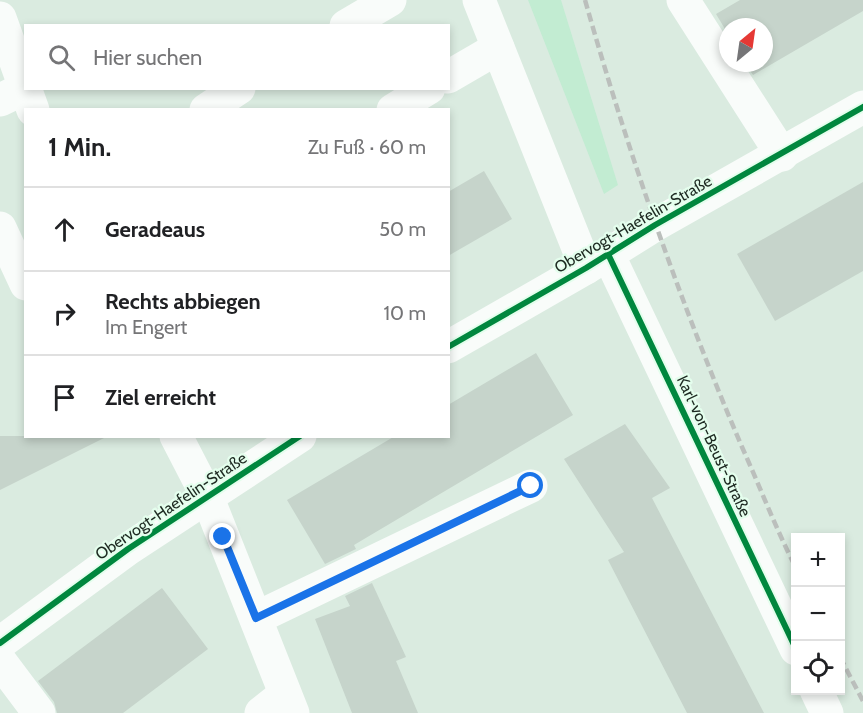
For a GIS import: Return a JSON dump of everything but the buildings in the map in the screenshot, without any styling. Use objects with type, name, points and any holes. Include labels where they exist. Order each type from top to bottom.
[{"type":"street","points":[[349,24],[390,0]]},
{"type":"street","name":"Karl-von-Beust-Straße","points":[[479,0],[498,48],[597,261],[791,641]]},
{"type":"street","points":[[683,0],[782,155]]},
{"type":"street","points":[[0,18],[24,85]]},
{"type":"street","points":[[450,76],[498,48]]},
{"type":"street","points":[[0,100],[24,88]]},
{"type":"street","points":[[26,90],[32,108]]},
{"type":"street","points":[[209,108],[236,90]]},
{"type":"street","points":[[396,108],[426,90]]},
{"type":"street","name":"Obervogt-Haefelin-Straße","points":[[450,346],[863,107]]},
{"type":"street","points":[[0,228],[24,280]]},
{"type":"street","points":[[177,438],[207,496],[256,618],[280,707]]},
{"type":"street","name":"Obervogt-Haefelin-Straße","points":[[0,643],[128,549],[297,438]]},
{"type":"street","points":[[256,618],[531,486]]},
{"type":"street","points":[[0,661],[39,713]]},
{"type":"street","points":[[818,695],[827,713]]},
{"type":"green space","points":[[528,0],[561,0],[618,185],[604,194]]},
{"type":"railway","points":[[585,0],[637,170],[676,282],[719,392],[791,557]]},
{"type":"railway","points":[[845,667],[863,701]]},
{"type":"cycle path","points":[[450,346],[586,268],[655,225],[863,107]]},
{"type":"cycle path","points":[[608,254],[792,641]]},
{"type":"cycle path","points":[[0,643],[128,549],[297,438]]},
{"type":"route","points":[[223,537],[256,618],[531,486]]}]
